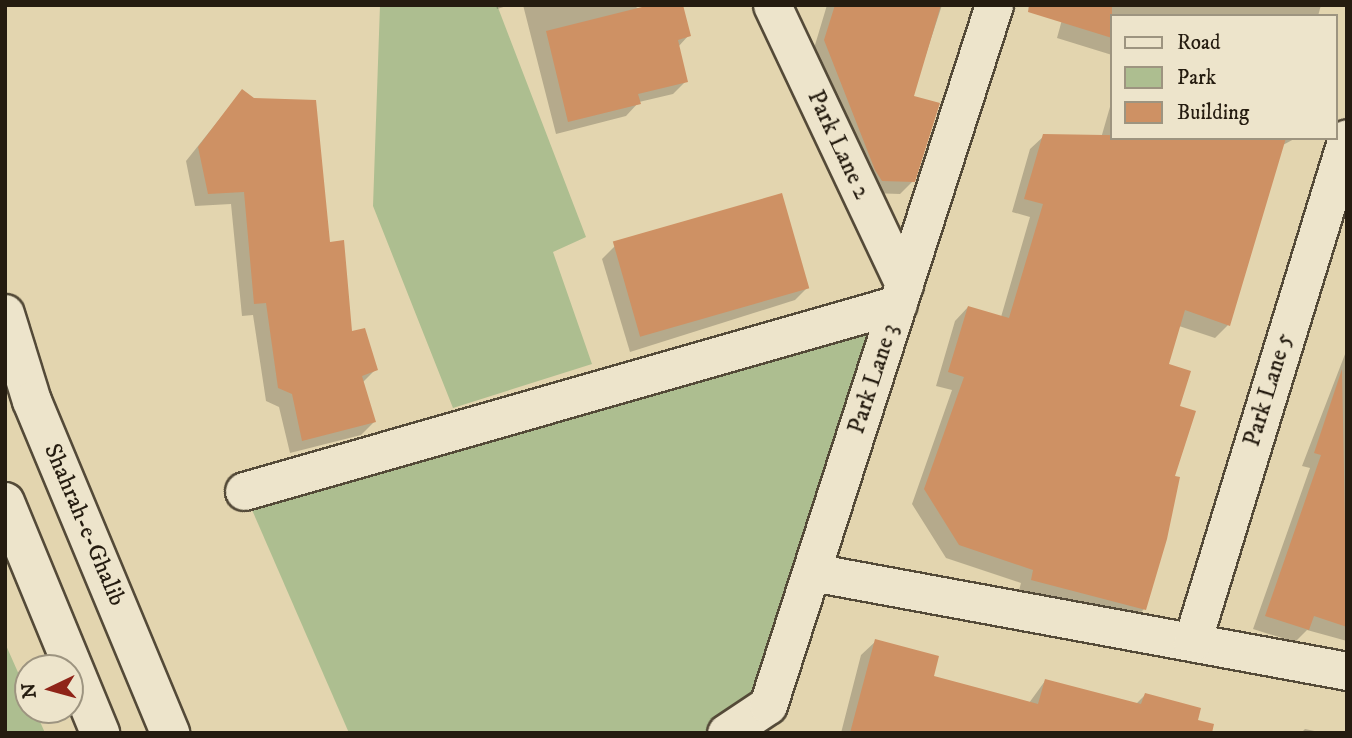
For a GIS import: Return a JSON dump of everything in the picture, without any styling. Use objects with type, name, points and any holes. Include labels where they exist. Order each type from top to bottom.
[{"type":"main road","name":"Shahrah-e-Ghalib","points":[[5,314],[32,401],[170,733]]},
{"type":"main road","points":[[5,502],[100,733]]},
{"type":"street","name":"Park Lane 2","points":[[772,5],[901,294]]},
{"type":"street","name":"Park Lane 3","points":[[726,733],[768,705],[994,5]]},
{"type":"street","name":"Park Lane 5","points":[[1192,642],[1347,138]]},
{"type":"street","points":[[244,491],[901,294]]},
{"type":"street","points":[[812,572],[1347,671]]},
{"type":"green space","points":[[380,5],[497,5],[586,237],[553,252],[592,364],[453,408],[373,206]]},
{"type":"green space","points":[[894,315],[768,705],[726,733],[349,733],[249,503]]},
{"type":"green space","points":[[5,643],[14,663],[14,724],[41,724],[45,733],[5,733]]},
{"type":"building","points":[[650,5],[683,5],[691,36],[678,40],[688,82],[638,94],[641,104],[568,122],[546,31]]},
{"type":"building","points":[[835,5],[941,5],[914,96],[940,103],[915,182],[882,181],[875,170],[824,40]]},
{"type":"building","points":[[1029,5],[1112,5],[1110,37],[1028,12]]},
{"type":"building","points":[[242,89],[254,98],[316,100],[330,242],[344,240],[352,331],[365,328],[378,370],[362,376],[376,422],[302,441],[292,394],[278,388],[266,303],[254,304],[244,192],[208,194],[198,147]]},
{"type":"building","points":[[1043,134],[1110,135],[1110,140],[1285,140],[1230,326],[1185,310],[1169,364],[1191,371],[1180,406],[1196,411],[1175,476],[1180,477],[1167,539],[1146,610],[1031,580],[1033,570],[959,545],[924,489],[964,377],[948,372],[968,306],[1009,318],[1043,204],[1024,199]]},
{"type":"building","points":[[782,193],[809,288],[640,337],[613,242]]},
{"type":"building","points":[[1342,369],[1347,627],[1314,616],[1309,630],[1265,616],[1321,455],[1314,453]]},
{"type":"building","points":[[875,639],[939,656],[934,676],[1038,704],[1045,679],[1141,704],[1145,693],[1201,708],[1198,720],[1214,724],[1212,733],[850,733]]}]
